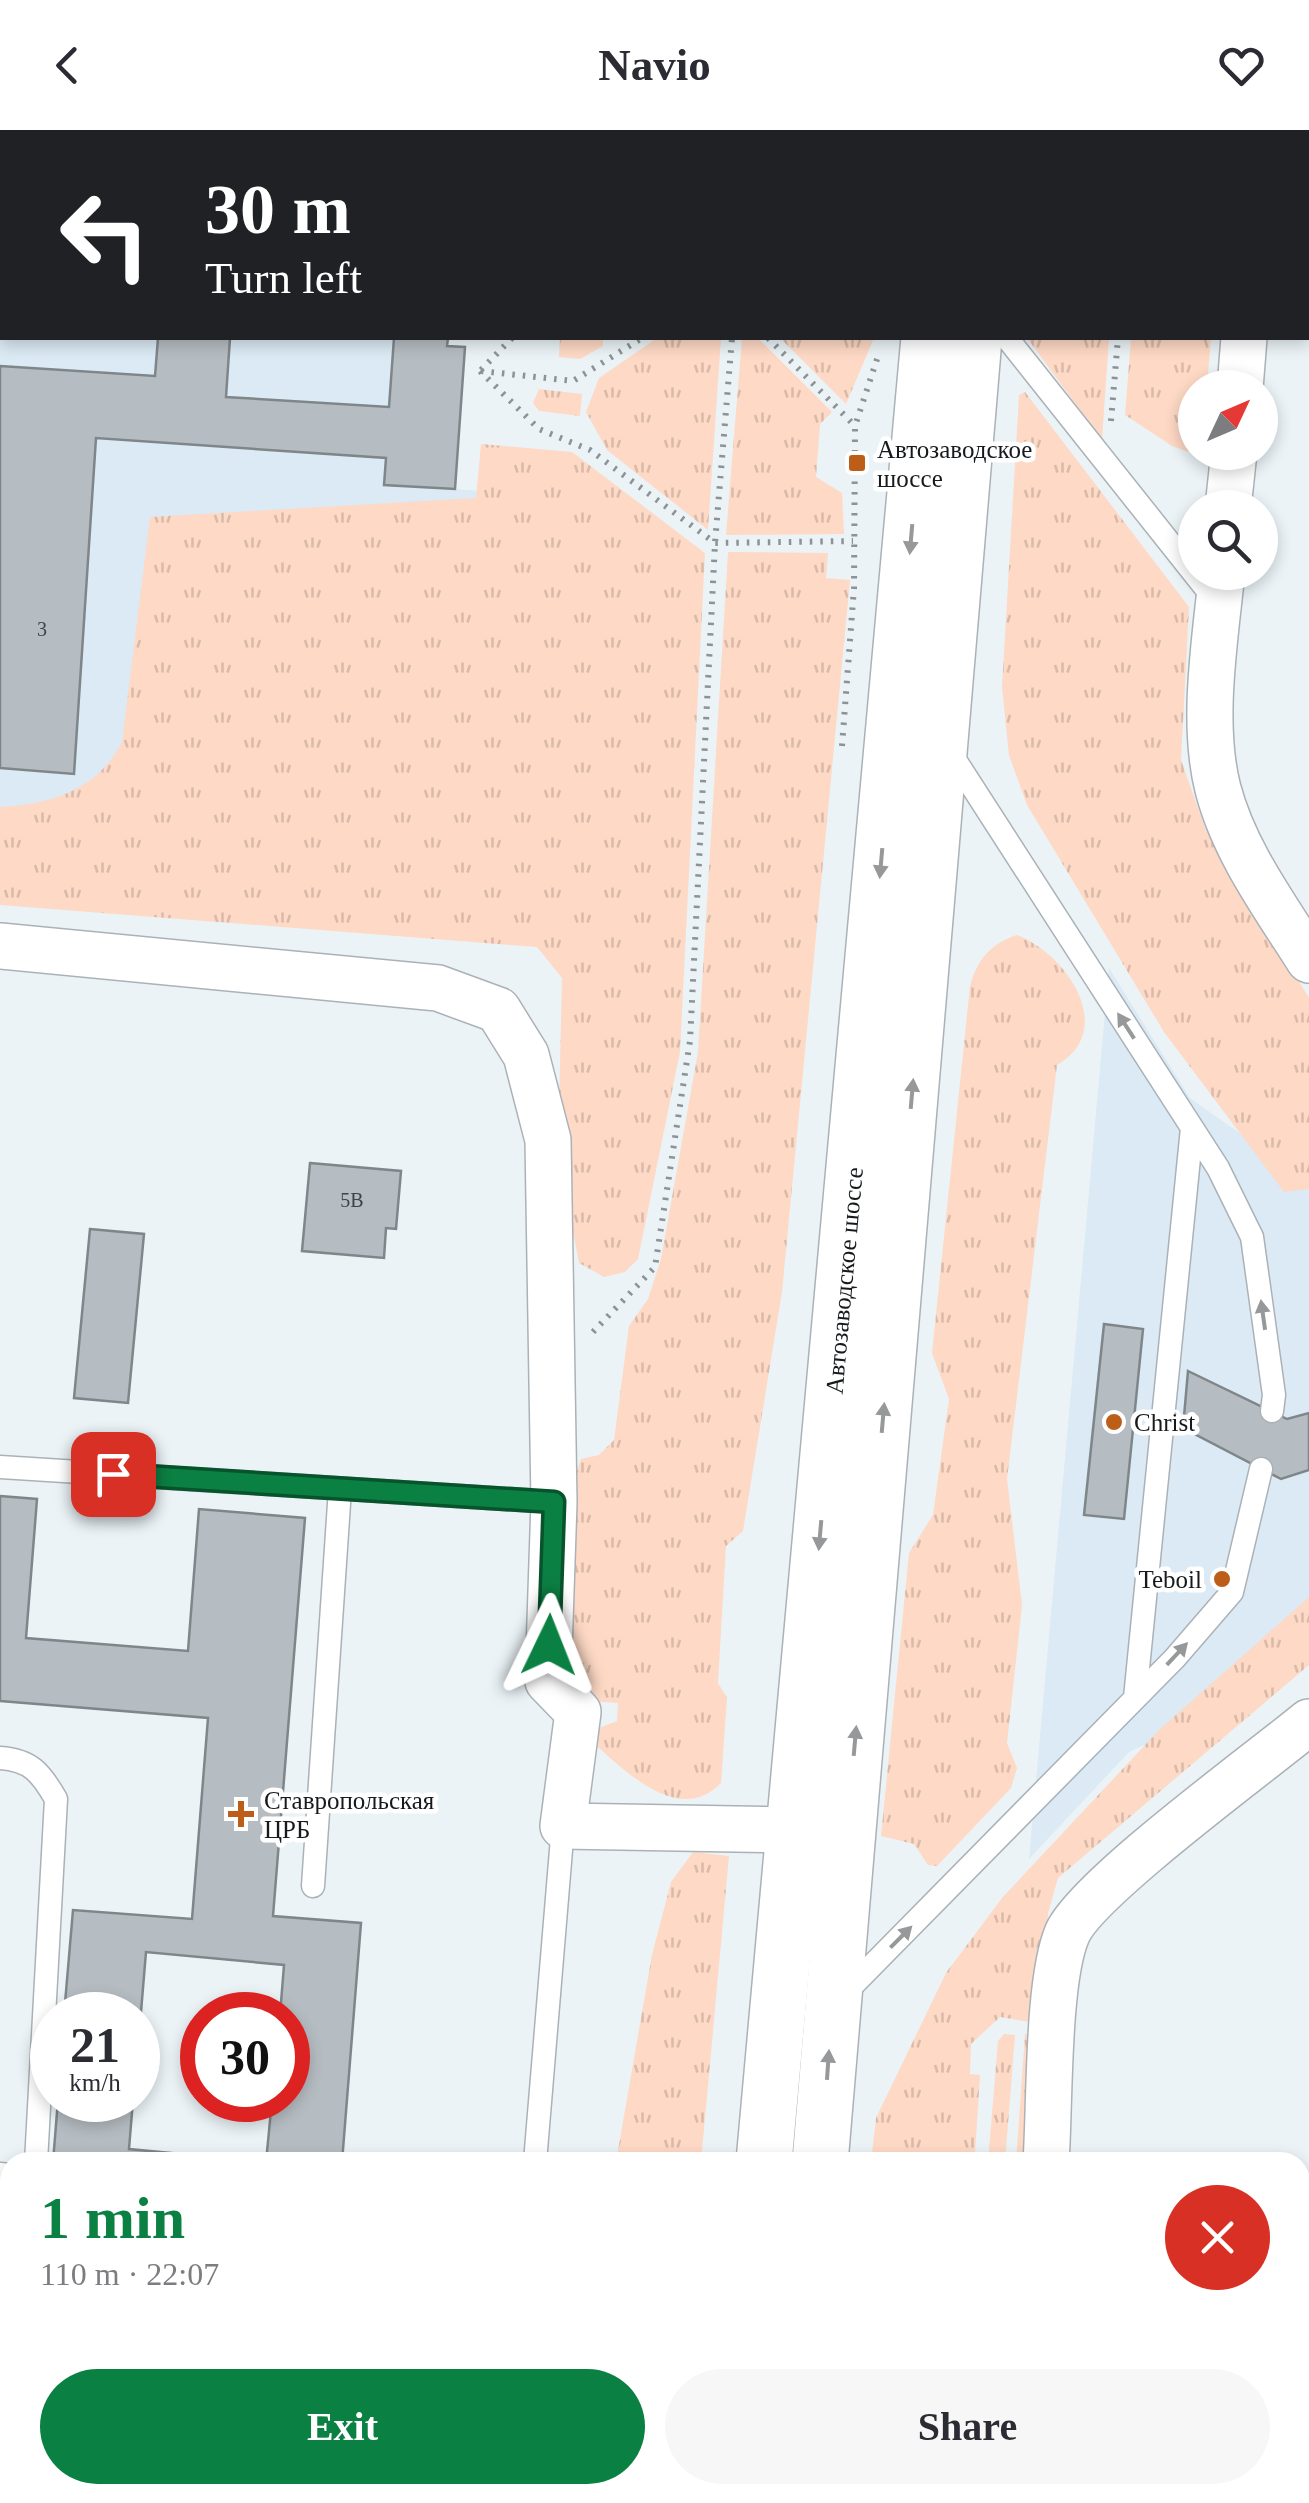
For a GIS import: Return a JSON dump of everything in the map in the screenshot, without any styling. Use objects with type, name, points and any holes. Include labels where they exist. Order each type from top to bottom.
[{"type":"main road","name":"Автозаводское шоссе","points":[[765,2152],[929,340]]},
{"type":"main road","name":"Автозаводское шоссе","points":[[821,2152],[974,340]]},
{"type":"street","points":[[1241,370],[1244,340]]},
{"type":"street","points":[[1220,590],[1212,713],[1218,786],[1260,883],[1309,960]]},
{"type":"street","points":[[0,946],[438,988],[498,1010],[526,1056],[548,1140],[554,1502],[548,1681],[578,1712],[563,1826],[794,1830]]},
{"type":"street","points":[[1047,2152],[1058,1976],[1068,1931],[1102,1890],[1309,1722]]},
{"type":"lane","points":[[1009,340],[1108,468],[1178,543]]},
{"type":"lane","points":[[943,740],[1218,1168],[1252,1237],[1274,1395],[1272,1411]]},
{"type":"lane","points":[[1135,1698],[1192,1128]]},
{"type":"lane","points":[[0,1467],[554,1502]]},
{"type":"lane","points":[[832,2006],[1135,1698],[1232,1592],[1261,1468]]},
{"type":"lane","points":[[313,1886],[340,1489]]},
{"type":"lane","points":[[0,1758],[23,1760],[42,1774],[56,1798],[37,2152]]},
{"type":"lane","points":[[537,2152],[563,1826]]},
{"type":"path","points":[[480,371],[510,340]]},
{"type":"path","points":[[480,371],[573,382],[639,340]]},
{"type":"path","points":[[551,1374],[656,1267],[690,1041],[715,543],[732,340]]},
{"type":"path","points":[[770,340],[855,426]]},
{"type":"path","points":[[840,762],[854,588],[855,426],[883,340]]},
{"type":"path","points":[[1108,468],[1118,340]]},
{"type":"path","points":[[480,371],[539,429],[590,450],[715,543],[852,541]]},
{"type":"shaded area","points":[[0,340],[448,340],[448,346],[465,347],[455,489],[570,498],[0,905]]},
{"type":"shaded area","points":[[1109,968],[1190,1098],[1293,1171],[1309,1190],[1309,1642],[1241,1700],[1129,1752],[1029,1859]]},
{"type":"green space","points":[[560,340],[603,340],[603,346],[580,359],[559,357]]},
{"type":"green space","points":[[654,340],[721,340],[708,530],[607,450],[586,412],[599,378]]},
{"type":"green space","points":[[742,340],[760,340],[832,412],[820,424],[816,477],[842,493],[844,534],[726,535]]},
{"type":"green space","points":[[782,340],[873,340],[846,404]]},
{"type":"green space","points":[[1028,340],[1109,340],[1102,440]]},
{"type":"green space","points":[[1131,340],[1211,340],[1208,370],[1178,370],[1178,448],[1125,415]]},
{"type":"green space","points":[[539,389],[582,394],[580,416],[539,411],[533,403]]},
{"type":"green space","points":[[1025,392],[1189,607],[1181,760],[1205,828],[1309,998],[1309,1189],[1284,1192],[1164,1032],[1027,805],[1009,755],[1002,687],[1019,395]]},
{"type":"green space","points":[[481,444],[572,452],[705,553],[680,1052],[638,1259],[625,1272],[604,1277],[579,1263],[558,1152],[562,978],[537,947],[0,905],[0,807],[36,803],[70,792],[100,772],[122,742],[150,517],[476,498]]},
{"type":"green space","points":[[728,552],[828,553],[826,578],[850,580],[782,1292],[743,1531],[726,1546],[718,1683],[727,1698],[721,1783],[704,1795],[687,1799],[669,1796],[633,1777],[589,1739],[589,1732],[617,1721],[618,1703],[588,1701],[572,1682],[577,1471],[581,1459],[599,1455],[614,1440],[629,1326],[648,1299],[661,1259],[698,1052]]},
{"type":"green space","points":[[1017,935],[1053,958],[1068,975],[1079,994],[1084,1033],[1075,1050],[1057,1065],[1007,1479],[1022,1605],[1007,1743],[1017,1768],[1011,1788],[937,1866],[928,1865],[914,1844],[881,1836],[909,1553],[933,1515],[949,1399],[932,1353],[970,986],[986,954]]},
{"type":"green space","points":[[1309,1597],[1309,1665],[1058,1878],[1048,1913],[1043,2013],[1035,2023],[1000,2017],[971,2044],[970,2074],[980,2075],[975,2152],[872,2152],[876,2118],[946,1973],[1002,1898],[1159,1730]]},
{"type":"green space","points":[[693,1852],[729,1856],[702,2152],[618,2152],[652,1955],[671,1882]]},
{"type":"green space","points":[[1004,2034],[1015,2035],[1006,2152],[989,2152],[998,2041]]},
{"type":"green space","points":[[1025,2034],[1038,2035],[1031,2152],[1017,2152]]},
{"type":"building","points":[[158,340],[230,340],[226,397],[389,407],[394,340],[448,340],[447,346],[465,347],[455,489],[384,485],[386,458],[96,438],[74,774],[0,768],[0,366],[155,376]]},
{"type":"building","points":[[310,1163],[401,1171],[396,1229],[386,1228],[384,1258],[302,1251]]},
{"type":"building","points":[[90,1229],[144,1234],[128,1403],[74,1398]]},
{"type":"building","name":"Christ","points":[[1104,1324],[1143,1329],[1124,1519],[1084,1515]]},
{"type":"building","points":[[1188,1371],[1287,1419],[1309,1413],[1309,1470],[1281,1479],[1183,1428]]},
{"type":"building","name":"Ставропольская ЦРБ","points":[[0,1496],[37,1499],[26,1638],[188,1651],[199,1509],[305,1518],[273,1916],[361,1923],[343,2152],[267,2152],[270,2122],[310,2122],[310,1992],[282,1992],[284,1965],[146,1952],[143,1992],[66,1992],[73,1910],[192,1919],[208,1718],[0,1701]]},
{"type":"building","points":[[56,2122],[131,2122],[129,2149],[161,2152],[54,2152]]},
{"type":"place","name":"Автозаводское шоссе","points":[[857,463]]},
{"type":"place","name":"Christ","points":[[1114,1422]]},
{"type":"place","name":"Teboil","points":[[1222,1579]]},
{"type":"place","name":"Ставропольская ЦРБ","points":[[241,1814]]},
{"type":"route","points":[[113,1474],[554,1502],[549,1645]]}]
